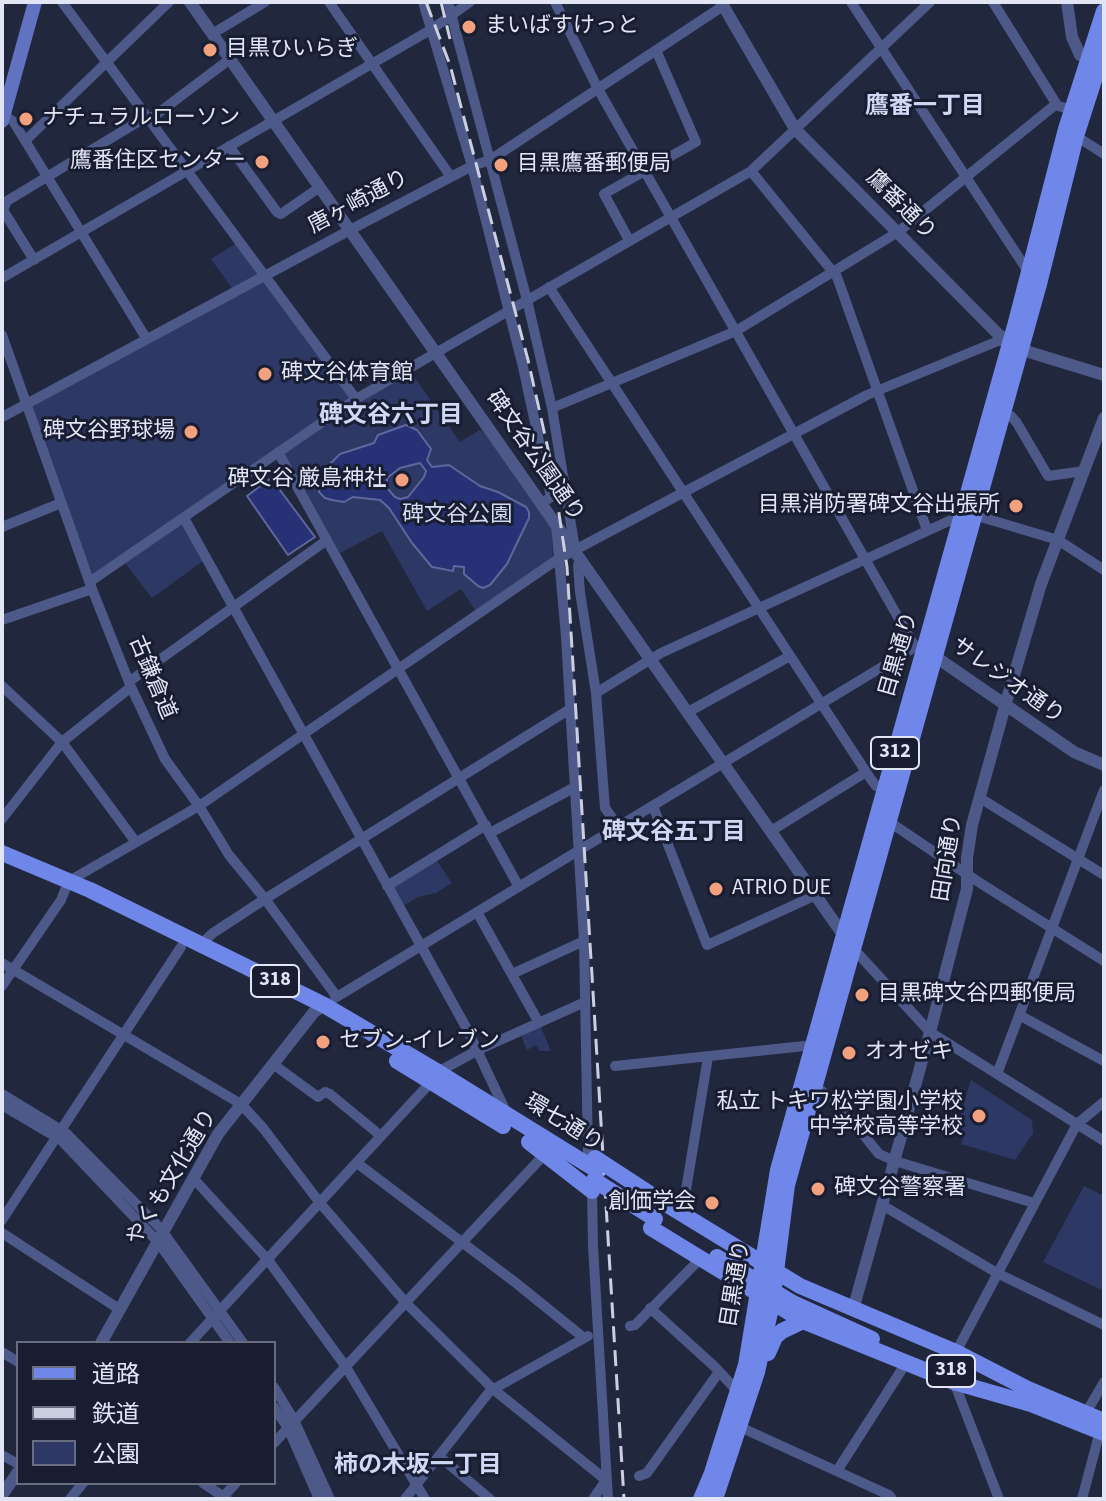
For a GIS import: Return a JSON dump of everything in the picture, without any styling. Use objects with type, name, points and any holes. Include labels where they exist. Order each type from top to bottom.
[{"type":"main road","points":[[3,118],[6,92],[35,2]]},
{"type":"main road","name":"目黒通り","points":[[715,1499],[757,1372],[769,1268],[787,1185],[814,1089],[885,789],[1002,414],[1065,107],[1089,59],[1104,11]]},
{"type":"main road","name":"目黒通り","points":[[968,515],[1015,344],[1104,49]]},
{"type":"main road","name":"目黒通り","points":[[769,1268],[768,1231],[778,1170],[814,1045],[888,821],[926,652]]},
{"type":"main road","name":"環七通り","points":[[2,853],[181,947],[325,1005]]},
{"type":"main road","name":"環七通り","points":[[2,865],[67,885],[201,944],[325,1005],[435,1077],[593,1171],[718,1253],[873,1334],[1103,1428]]},
{"type":"main road","name":"環七通り","points":[[435,1077],[509,1116],[532,1137]]},
{"type":"main road","points":[[532,1137],[593,1171]]},
{"type":"main road","points":[[532,1137],[544,1155],[593,1171]]},
{"type":"main road","points":[[656,1214],[682,1214],[766,1300],[803,1321],[954,1382],[1029,1396]]},
{"type":"main road","points":[[656,1214],[718,1253],[769,1268],[821,1296],[956,1352],[1029,1396]]},
{"type":"main road","points":[[718,1253],[748,1245],[768,1231]]},
{"type":"main road","name":"目黒通り","points":[[701,1499],[739,1393],[766,1300]]},
{"type":"main road","points":[[757,1372],[775,1337],[803,1321]]},
{"type":"main road","name":"環七通り","points":[[1029,1396],[1086,1413],[1103,1428]]},
{"type":"street","points":[[62,2],[356,399]]},
{"type":"street","points":[[25,141],[169,2]]},
{"type":"street","name":"碑文谷公園通り","points":[[190,2],[849,942]]},
{"type":"street","points":[[212,34],[265,2]]},
{"type":"street","points":[[329,2],[451,177]]},
{"type":"street","points":[[423,2],[472,166],[540,437],[551,497],[542,503]]},
{"type":"street","points":[[448,2],[527,300],[552,408],[579,557],[580,592],[596,693],[605,808],[619,827]]},
{"type":"street","points":[[2,278],[432,29],[470,2]]},
{"type":"street","points":[[325,1005],[821,702],[926,652],[864,558],[598,89],[555,2]]},
{"type":"street","points":[[851,2],[1029,273]]},
{"type":"street","points":[[2,620],[92,585],[356,399],[751,171],[930,2]]},
{"type":"street","points":[[552,408],[736,331],[898,232],[966,176],[1065,107],[993,2]]},
{"type":"street","points":[[1067,2],[1072,37],[1080,55],[1089,59]]},
{"type":"street","name":"唐ヶ崎通り","points":[[2,417],[350,230],[472,166],[490,160],[725,3]]},
{"type":"street","name":"鷹番通り","points":[[725,3],[795,129],[999,335],[1015,344],[1104,375]]},
{"type":"street","points":[[629,240],[604,196],[696,142],[656,50]]},
{"type":"street","points":[[34,260],[3,210],[7,201],[147,118],[230,59]]},
{"type":"street","points":[[3,118],[13,121],[146,338]]},
{"type":"street","points":[[1076,136],[1104,154]]},
{"type":"street","points":[[229,146],[281,214],[320,187]]},
{"type":"street","points":[[751,171],[834,271],[927,530]]},
{"type":"street","points":[[549,287],[866,772],[876,786],[885,789]]},
{"type":"street","name":"古鎌倉道","points":[[2,335],[61,503],[130,684],[165,759],[229,855],[265,899],[325,1005]]},
{"type":"street","points":[[2,986],[61,900],[67,885],[135,841],[199,806],[558,559],[579,557],[684,492],[878,390],[998,341],[1015,344]]},
{"type":"street","points":[[1002,414],[1011,416],[1017,423],[1048,476],[1084,471]]},
{"type":"street","name":"田向通り","points":[[853,1310],[967,889],[972,825],[1005,706],[1041,584],[1104,418]]},
{"type":"street","points":[[278,452],[519,887]]},
{"type":"street","points":[[2,527],[61,503]]},
{"type":"street","points":[[596,693],[651,659],[864,558],[968,515],[1058,540],[1104,570]]},
{"type":"street","points":[[184,518],[478,1050],[509,1116]]},
{"type":"street","points":[[556,522],[584,941],[593,1171],[591,1200],[608,1499]]},
{"type":"street","points":[[2,819],[62,742],[130,684],[327,540]]},
{"type":"street","name":"サレジオ通り","points":[[926,652],[1074,752],[1104,765]]},
{"type":"street","points":[[688,712],[790,656]]},
{"type":"street","points":[[2,686],[62,742],[135,841]]},
{"type":"street","points":[[201,944],[265,899],[570,709]]},
{"type":"street","points":[[771,831],[866,772]]},
{"type":"street","points":[[387,886],[488,829],[575,787]]},
{"type":"street","points":[[997,1074],[1104,790]]},
{"type":"street","points":[[980,798],[1104,875]]},
{"type":"street","points":[[653,806],[707,945],[816,895]]},
{"type":"street","points":[[888,821],[1104,961]]},
{"type":"street","points":[[477,912],[539,1023]]},
{"type":"street","points":[[512,974],[584,941]]},
{"type":"street","points":[[849,942],[930,1032],[1104,1141]]},
{"type":"street","points":[[2,1220],[181,947]]},
{"type":"street","points":[[2,963],[241,1104],[406,1303],[493,1389],[606,1480]]},
{"type":"street","points":[[192,1341],[435,1077],[478,1050],[585,1002]]},
{"type":"street","name":"やくも文化通り","points":[[102,1341],[218,1134],[325,1005]]},
{"type":"street","points":[[1019,1015],[1104,1061]]},
{"type":"street","points":[[615,1066],[814,1045]]},
{"type":"street","points":[[682,1214],[708,1057]]},
{"type":"street","points":[[273,1064],[318,1097],[325,1092],[330,1094],[381,1136]]},
{"type":"street","points":[[814,1089],[822,1091],[845,1112],[879,1154],[1034,1203]]},
{"type":"street","points":[[2,1094],[58,1133],[161,1237],[217,1315],[241,1341]]},
{"type":"street","points":[[956,1352],[1077,1124],[1104,1102]]},
{"type":"street","points":[[2,1105],[58,1133]]},
{"type":"street","points":[[276,1441],[544,1155]]},
{"type":"street","points":[[357,1163],[584,1338]]},
{"type":"street","points":[[194,1179],[268,1260],[335,1351],[425,1499]]},
{"type":"street","points":[[882,1205],[997,1273],[1104,1325]]},
{"type":"street","points":[[2,1233],[119,1309]]},
{"type":"street","points":[[630,1326],[635,1325],[650,1308],[718,1253]]},
{"type":"street","points":[[650,1308],[739,1393]]},
{"type":"street","points":[[217,1315],[229,1341]]},
{"type":"street","points":[[405,1499],[493,1389],[600,1329]]},
{"type":"street","points":[[837,1471],[906,1363]]},
{"type":"street","points":[[639,1476],[647,1473],[719,1372]]},
{"type":"street","points":[[954,1382],[999,1499]]},
{"type":"street","points":[[1086,1413],[1104,1382]]},
{"type":"street","points":[[276,1391],[330,1499]]},
{"type":"street","points":[[276,1409],[291,1424],[319,1499]]},
{"type":"street","points":[[740,1427],[892,1499]]},
{"type":"street","points":[[1082,1499],[1103,1428]]},
{"type":"street","points":[[439,1456],[490,1499]]},
{"type":"street","points":[[2,1495],[16,1475]]},
{"type":"street","points":[[593,1499],[606,1480]]},
{"type":"street","points":[[206,1485],[224,1498]]},
{"type":"green space","points":[[238,242],[263,275],[234,291],[211,259]]},
{"type":"green space","points":[[265,279],[352,398],[94,578],[64,504],[30,403]]},
{"type":"green space","name":"碑文谷公園","points":[[410,371],[460,442],[481,429],[552,520],[553,558],[477,613],[461,589],[427,611],[382,531],[340,553],[282,451]]},
{"type":"green space","points":[[182,523],[203,561],[152,598],[125,563]]},
{"type":"green space","points":[[435,858],[452,883],[401,907],[391,887]]},
{"type":"green space","points":[[540,1025],[551,1051],[540,1051],[536,1045],[527,1050],[523,1033]]},
{"type":"green space","points":[[971,1080],[1032,1120],[1033,1133],[1015,1160],[961,1144],[964,1135],[957,1126]]},
{"type":"green space","points":[[1084,1186],[1104,1196],[1104,1291],[1043,1262]]},
{"type":"shaded area","points":[[406,425],[417,430],[431,449],[427,460],[432,467],[449,465],[480,486],[526,507],[529,518],[507,564],[490,585],[483,588],[478,586],[464,574],[464,567],[454,566],[453,571],[432,567],[380,500],[353,497],[344,502],[325,498],[319,492],[320,483],[326,482],[322,472],[340,454],[374,443],[378,435]],"holes":[[[420,463],[426,471],[408,497],[395,497],[387,488],[387,478],[400,468]]]},
{"type":"shaded area","points":[[271,478],[315,537],[288,555],[247,496]]},
{"type":"railway","points":[[426,2],[450,65],[528,360],[552,467],[567,567],[624,1499]]},
{"type":"railway","points":[[441,2],[450,39]]},
{"type":"place","name":"まいばすけっと","points":[[469,27]]},
{"type":"place","name":"目黒ひいらぎ","points":[[210,50]]},
{"type":"place","name":"ナチュラルローソン","points":[[26,119]]},
{"type":"place","name":"鷹番住区センター","points":[[262,162]]},
{"type":"place","name":"目黒鷹番郵便局","points":[[501,165]]},
{"type":"place","name":"碑文谷体育館","points":[[265,374]]},
{"type":"place","name":"碑文谷野球場","points":[[191,432]]},
{"type":"place","name":"碑文谷 厳島神社","points":[[402,480]]},
{"type":"place","name":"目黒消防署碑文谷出張所","points":[[1016,506]]},
{"type":"place","name":"ATRIO DUE","points":[[716,889]]},
{"type":"place","name":"目黒碑文谷四郵便局","points":[[862,995]]},
{"type":"place","name":"セブン-イレブン","points":[[323,1042]]},
{"type":"place","name":"オオゼキ","points":[[849,1053]]},
{"type":"place","name":"私立 トキワ松学園小学校 中学校高等学校","points":[[979,1116]]},
{"type":"place","name":"碑文谷警察署","points":[[818,1189]]},
{"type":"place","name":"創価学会","points":[[712,1203]]},
{"type":"district","name":"鷹番一丁目","points":[[925,108]]},
{"type":"district","name":"碑文谷六丁目","points":[[391,417]]},
{"type":"district","name":"碑文谷五丁目","points":[[674,834]]},
{"type":"district","name":"柿の木坂一丁目","points":[[418,1467]]}]
